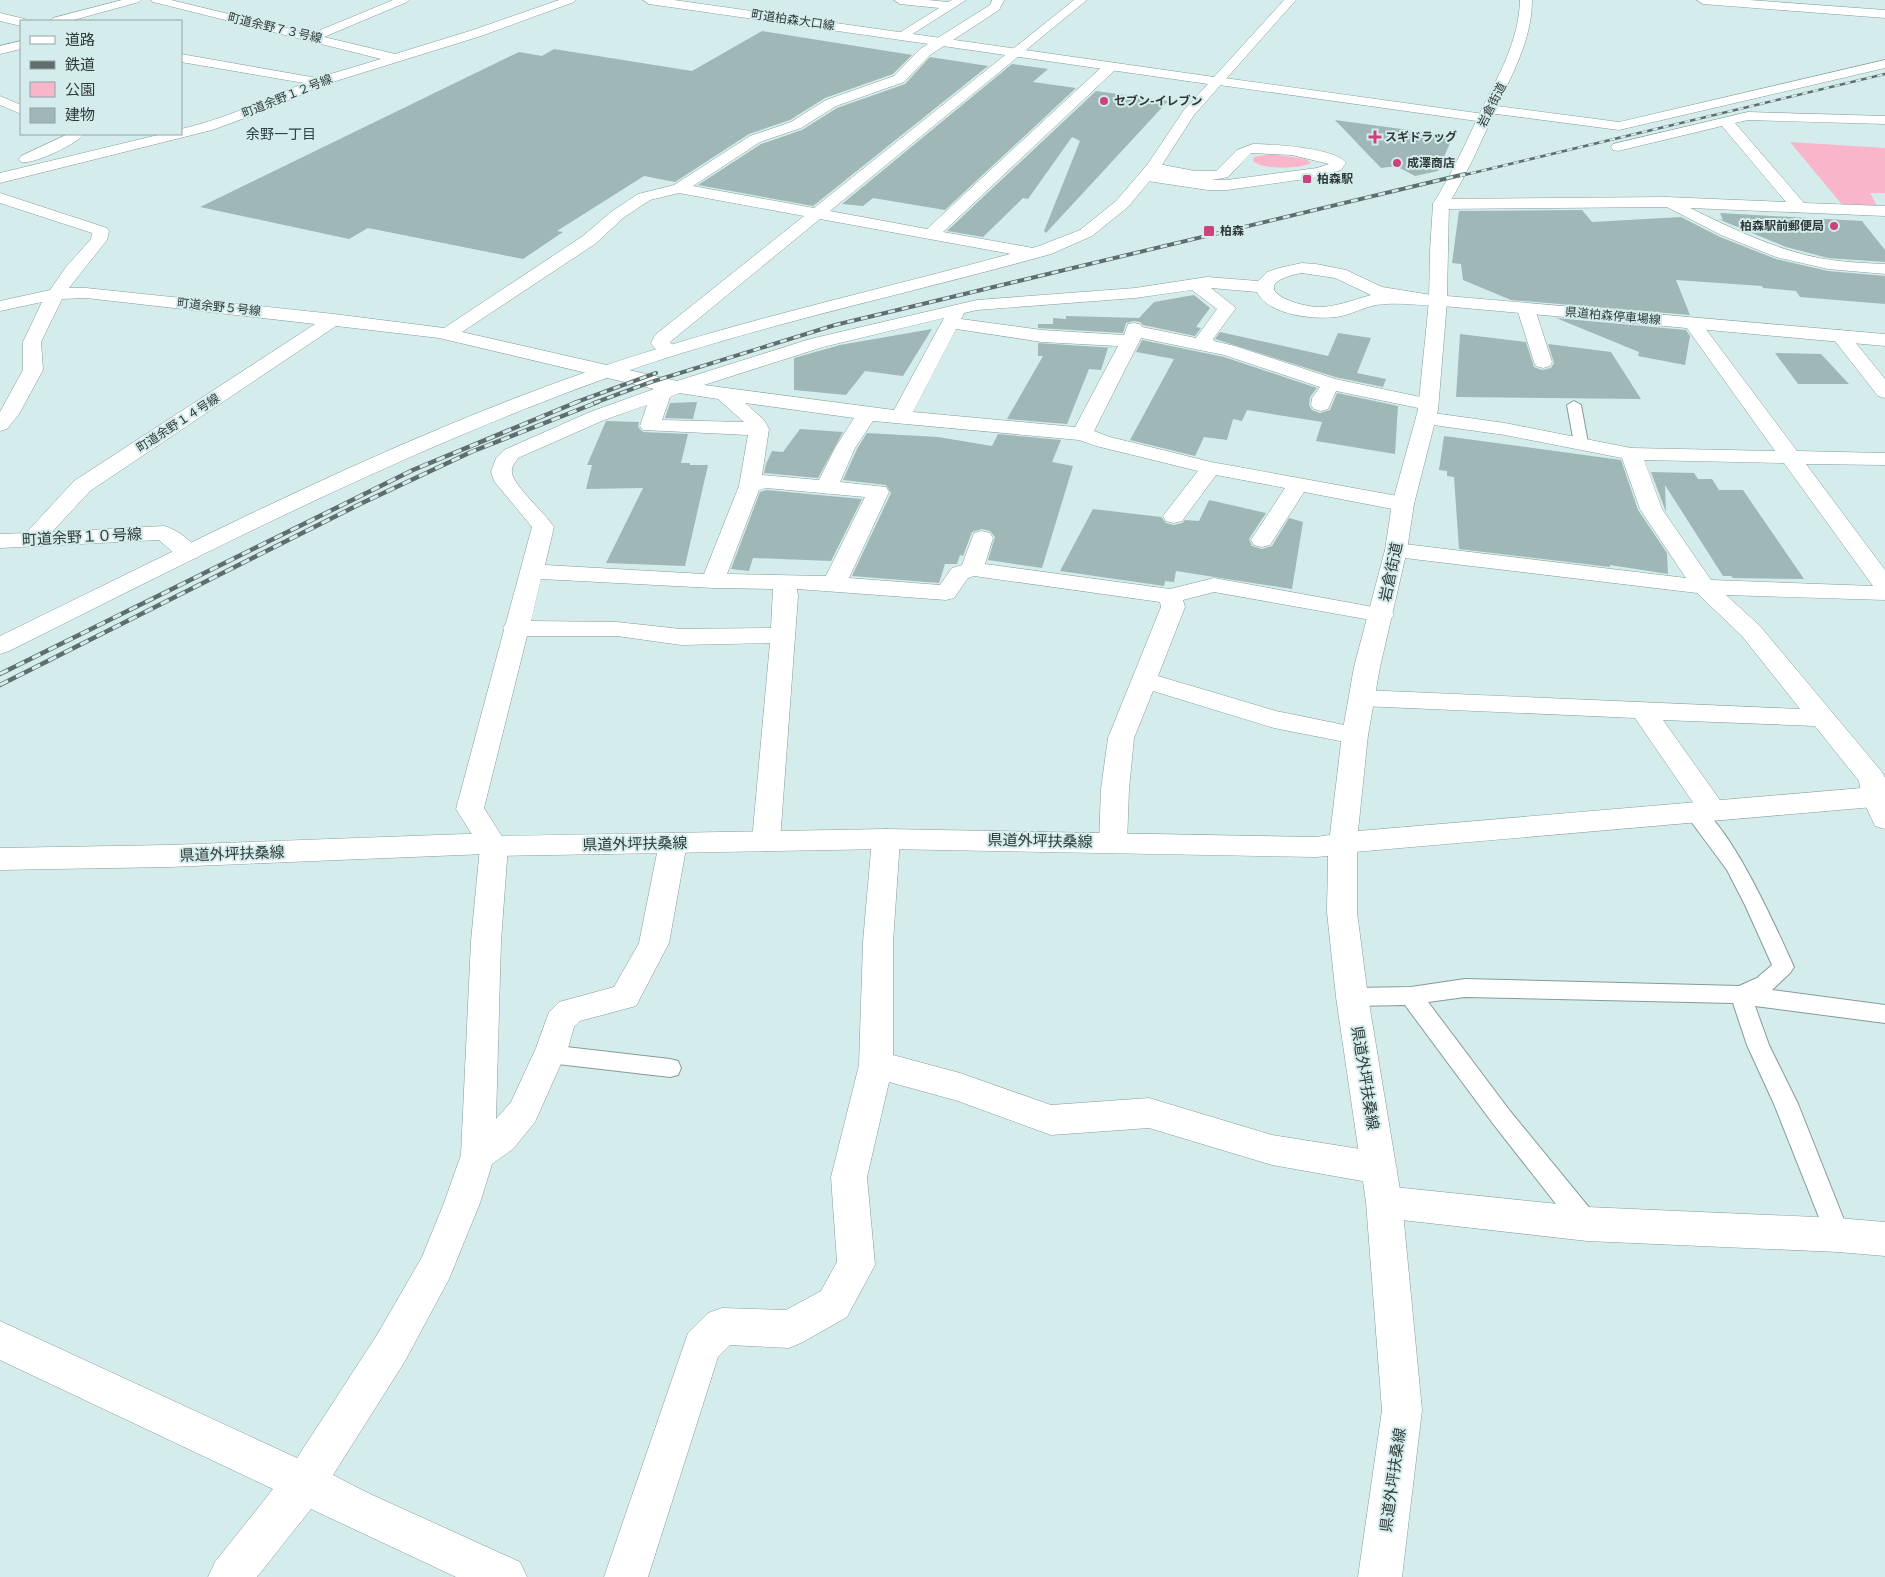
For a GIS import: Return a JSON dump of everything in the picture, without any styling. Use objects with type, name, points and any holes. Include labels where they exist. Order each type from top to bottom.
[{"type":"street","points":[[61,20],[135,0]]},
{"type":"street","name":"町道余野７３号線","points":[[157,0],[394,58]]},
{"type":"street","points":[[314,37],[403,0]]},
{"type":"street","name":"町道余野１２号線","points":[[182,134],[208,127],[318,82],[478,33],[570,0]]},
{"type":"street","name":"町道柏森大口線","points":[[649,0],[1217,81],[1487,113],[1619,126],[1885,64]]},
{"type":"street","points":[[900,0],[948,6]]},
{"type":"street","points":[[903,36],[960,0]]},
{"type":"street","points":[[443,333],[589,240],[617,215],[644,197],[679,188],[755,139],[796,125],[831,103],[899,78],[925,52],[939,41],[995,7],[998,0]]},
{"type":"street","points":[[1061,0],[1080,1]]},
{"type":"street","points":[[0,646],[189,553],[403,452],[502,411],[668,351],[789,315],[1033,253],[1086,233],[1098,226],[1122,204],[1150,172],[1188,113],[1290,0]]},
{"type":"street","name":"岩倉街道","points":[[1441,204],[1457,179],[1487,113],[1508,73],[1527,12],[1526,0]]},
{"type":"street","points":[[1703,0],[1885,14]]},
{"type":"street","points":[[668,351],[660,343],[662,338],[1080,1]]},
{"type":"street","points":[[0,17],[20,22]]},
{"type":"street","points":[[7,32],[20,30]]},
{"type":"street","points":[[0,50],[20,45]]},
{"type":"street","points":[[182,58],[318,82]]},
{"type":"street","points":[[182,73],[210,63]]},
{"type":"street","points":[[930,234],[1111,66]]},
{"type":"street","points":[[2,103],[20,110]]},
{"type":"street","points":[[1618,147],[1801,103]]},
{"type":"street","points":[[1748,116],[1885,120]]},
{"type":"street","points":[[1725,121],[1799,207]]},
{"type":"street","points":[[0,171],[67,141],[76,135]]},
{"type":"street","name":"町道余野１２号線","points":[[0,178],[178,135]]},
{"type":"street","points":[[108,139],[132,147]]},
{"type":"street","points":[[1259,148],[1326,156],[1339,163],[1336,167],[1328,170],[1227,185],[1208,185],[1150,172],[1211,177],[1221,175],[1226,172],[1236,158],[1248,149],[1259,148]]},
{"type":"street","points":[[1236,158],[1253,169],[1290,176]]},
{"type":"street","points":[[679,188],[1033,253]]},
{"type":"street","points":[[0,198],[101,231],[99,240],[72,271],[57,294],[32,342],[33,370],[12,410],[0,425]]},
{"type":"street","points":[[1666,202],[1763,248],[1818,262],[1885,269]]},
{"type":"street","points":[[1438,301],[1438,251],[1441,204],[1666,202],[1885,211]]},
{"type":"street","points":[[1263,287],[1270,276],[1280,272],[1302,268],[1316,269],[1349,277],[1378,292],[1438,301]]},
{"type":"street","points":[[230,1577],[305,1483],[391,1348],[436,1267],[462,1204],[478,1156],[486,941],[493,845],[470,809],[515,628],[543,527],[539,518],[505,483],[500,470],[505,458],[531,444],[597,416],[670,390],[817,343],[953,316],[977,305],[1135,293],[1194,283],[1222,282],[1263,287]]},
{"type":"street","points":[[1194,283],[1227,308],[1204,338],[1205,345]]},
{"type":"street","points":[[1263,287],[1268,296],[1285,306],[1313,312],[1348,309],[1358,303],[1373,300],[1438,301]]},
{"type":"street","name":"町道余野５号線","points":[[0,306],[57,294],[86,293],[443,333],[609,371],[661,385],[670,390],[723,393],[867,414],[1082,434],[1103,442],[1211,468],[1403,504]]},
{"type":"street","points":[[1082,434],[1132,336],[1135,293]]},
{"type":"street","name":"岩倉街道","points":[[1343,843],[1356,735],[1367,667],[1382,615],[1396,550],[1403,504],[1427,411],[1438,301]]},
{"type":"street","name":"県道柏森停車場線","points":[[1438,301],[1885,340]]},
{"type":"street","points":[[1526,308],[1543,362]]},
{"type":"street","points":[[953,316],[1042,336],[1132,336],[1205,345],[1228,350],[1331,384],[1427,411],[1631,454],[1885,459]]},
{"type":"street","points":[[900,417],[953,316]]},
{"type":"street","name":"町道余野１４号線","points":[[33,539],[82,486],[334,320]]},
{"type":"street","points":[[1693,324],[1885,586]]},
{"type":"street","points":[[1840,336],[1885,392]]},
{"type":"street","points":[[1321,406],[1322,398],[1331,384]]},
{"type":"street","points":[[670,390],[650,426],[759,429]]},
{"type":"street","points":[[713,581],[750,486],[759,429],[757,424],[723,393]]},
{"type":"street","points":[[827,486],[845,448],[867,414]]},
{"type":"street","points":[[1343,843],[1704,811],[1882,804],[1872,778],[1820,718],[1751,631],[1704,587],[1651,508],[1631,454]]},
{"type":"street","points":[[1174,516],[1211,468]]},
{"type":"street","points":[[750,486],[764,481],[878,492],[834,584]]},
{"type":"street","points":[[1262,540],[1298,484]]},
{"type":"street","name":"町道余野１０号線","points":[[0,541],[164,533],[189,553]]},
{"type":"street","points":[[972,568],[982,538]]},
{"type":"street","points":[[1396,550],[1704,587],[1885,593]]},
{"type":"street","points":[[531,571],[713,581],[816,582],[946,593],[960,573],[972,568],[1170,596],[1214,585],[1382,615]]},
{"type":"street","points":[[766,841],[786,596],[784,582]]},
{"type":"street","points":[[1112,843],[1121,738],[1174,607],[1170,596]]},
{"type":"street","points":[[515,628],[617,629],[681,637],[782,635]]},
{"type":"street","points":[[1145,680],[1274,719],[1356,735]]},
{"type":"street","points":[[1362,698],[1820,718]]},
{"type":"street","points":[[1643,710],[1704,811]]},
{"type":"street","points":[[626,1577],[702,1346],[722,1326],[789,1329],[834,1304],[856,1265],[849,1177],[876,1065],[878,942],[886,839]]},
{"type":"street","name":"県道外坪扶桑線","points":[[0,859],[169,856],[493,845],[886,839],[1316,847],[1343,843],[1342,912],[1352,997],[1384,1202],[1402,1410],[1380,1577]]},
{"type":"street","points":[[478,1156],[501,1138],[523,1112],[549,1054],[560,1021],[570,1011],[625,997],[654,943],[662,914],[673,843]]},
{"type":"street","points":[[876,1065],[960,1087],[1050,1120],[1149,1113],[1272,1150],[1379,1168]]},
{"type":"street","points":[[1384,1202],[1587,1224],[1838,1235],[1885,1239]]},
{"type":"street","points":[[0,1340],[305,1483],[353,1508],[504,1577]]},
{"type":"lane","points":[[1574,405],[1581,443]]},
{"type":"lane","points":[[1704,811],[1713,832],[1750,892],[1783,966],[1765,984],[1741,995]]},
{"type":"lane","points":[[1352,997],[1411,996],[1465,988],[1600,990],[1741,995],[1885,1014]]},
{"type":"lane","points":[[1741,995],[1758,1045],[1786,1104],[1838,1235]]},
{"type":"lane","points":[[1411,996],[1502,1118],[1587,1224]]},
{"type":"lane","points":[[549,1054],[670,1068]]},
{"type":"green space","points":[[1790,142],[1885,148],[1885,193],[1870,193],[1879,209],[1844,207]]},
{"type":"green space","points":[[1270,154],[1306,159],[1311,163],[1281,168],[1264,166],[1253,161],[1254,157]]},
{"type":"building","points":[[762,31],[912,55],[893,74],[825,98],[790,120],[749,134],[675,182],[644,176],[557,231],[563,232],[523,259],[368,228],[349,239],[200,207],[519,52],[542,56],[554,49],[692,71]]},
{"type":"building","points":[[930,57],[988,66],[813,206],[698,185],[761,144],[802,130],[837,108],[905,84]]},
{"type":"building","points":[[1012,64],[1048,69],[1033,82],[1076,88],[945,210],[873,198],[863,206],[842,204]]},
{"type":"building","points":[[1096,91],[1168,101],[1046,233],[1044,231],[1080,141],[1072,137],[1028,199],[1023,198],[983,237],[947,231]]},
{"type":"building","name":"スギドラッグ","points":[[1335,120],[1453,136],[1438,171],[1415,176],[1396,166],[1381,168]]},
{"type":"building","points":[[1582,210],[1592,222],[1681,217],[1720,237],[1776,259],[1828,271],[1885,276],[1885,304],[1800,297],[1796,291],[1763,288],[1762,286],[1676,280],[1690,315],[1511,300],[1463,280],[1461,264],[1452,263],[1459,211]]},
{"type":"building","points":[[1720,213],[1862,221],[1885,250],[1885,262],[1828,258],[1786,247],[1718,219],[1723,220]]},
{"type":"building","points":[[1194,295],[1210,308],[1196,327],[1201,328],[1195,336],[1143,325],[1140,322],[1134,321],[1126,323],[1123,333],[1038,328],[1038,324],[1053,324],[1053,318],[1066,319],[1066,316],[1139,318],[1154,302]]},
{"type":"building","points":[[1556,318],[1686,330],[1690,336],[1685,365],[1638,356],[1639,352]]},
{"type":"building","points":[[932,329],[903,376],[865,371],[846,395],[794,390],[794,358],[840,345]]},
{"type":"building","points":[[1220,332],[1328,356],[1338,333],[1371,338],[1357,373],[1386,379],[1383,387],[1335,377],[1215,339]]},
{"type":"building","points":[[1460,334],[1526,342],[1534,367],[1542,370],[1551,368],[1554,363],[1548,344],[1611,352],[1641,399],[1456,397]]},
{"type":"building","points":[[1142,340],[1224,357],[1317,388],[1310,397],[1309,405],[1312,410],[1320,413],[1330,410],[1337,393],[1398,406],[1395,454],[1316,441],[1322,422],[1247,410],[1242,421],[1233,419],[1227,440],[1204,437],[1195,456],[1130,440],[1174,359],[1136,352]]},
{"type":"building","points":[[1038,343],[1115,348],[1108,348],[1101,370],[1089,369],[1067,424],[1007,419],[1043,356],[1038,356]]},
{"type":"building","points":[[1775,353],[1821,354],[1849,384],[1798,384]]},
{"type":"building","points":[[697,402],[693,419],[665,418],[670,403]]},
{"type":"building","points":[[606,421],[639,422],[638,427],[643,432],[688,434],[681,463],[708,465],[685,566],[606,563],[643,488],[586,489],[592,465],[587,465]]},
{"type":"building","points":[[800,429],[843,432],[818,478],[764,473],[772,451],[783,452]]},
{"type":"building","points":[[867,433],[938,437],[992,446],[998,434],[1061,440],[1052,462],[1073,466],[1042,568],[988,560],[995,537],[990,531],[982,529],[972,532],[963,556],[960,555],[957,564],[945,564],[939,583],[852,576],[891,493],[886,485],[843,480],[857,449]]},
{"type":"building","points":[[1444,436],[1621,460],[1638,510],[1667,553],[1668,574],[1610,565],[1610,567],[1459,549],[1454,477],[1447,476],[1447,471],[1439,470]]},
{"type":"building","points":[[1651,472],[1694,473],[1698,479],[1712,479],[1719,490],[1743,490],[1804,579],[1733,578],[1731,576],[1723,576],[1665,485],[1666,512]]},
{"type":"building","points":[[766,490],[862,499],[831,561],[753,558],[749,571],[731,569],[760,492]]},
{"type":"building","points":[[1209,500],[1266,513],[1249,539],[1252,546],[1262,549],[1272,546],[1289,518],[1303,522],[1292,589],[1176,571],[1174,582],[1165,581],[1164,586],[1060,571],[1093,509],[1161,517],[1166,523],[1174,525],[1185,520],[1199,521]]},
{"type":"railway","points":[[1460,176],[1885,74]]},
{"type":"railway","points":[[594,403],[651,382],[835,325],[1465,174]]},
{"type":"railway","points":[[574,403],[656,373]]},
{"type":"railway","points":[[0,674],[413,470],[577,402]]},
{"type":"railway","points":[[0,685],[360,504],[471,452],[598,402]]},
{"type":"place","name":"セブン-イレブン","points":[[1104,101]]},
{"type":"place","name":"スギドラッグ","points":[[1375,137]]},
{"type":"place","name":"成澤商店","points":[[1397,163]]},
{"type":"place","name":"柏森駅","points":[[1307,179]]},
{"type":"place","name":"柏森駅前郵便局","points":[[1834,226]]},
{"type":"place","name":"柏森","points":[[1209,231]]},
{"type":"district","name":"余野一丁目","points":[[281,134]]}]
